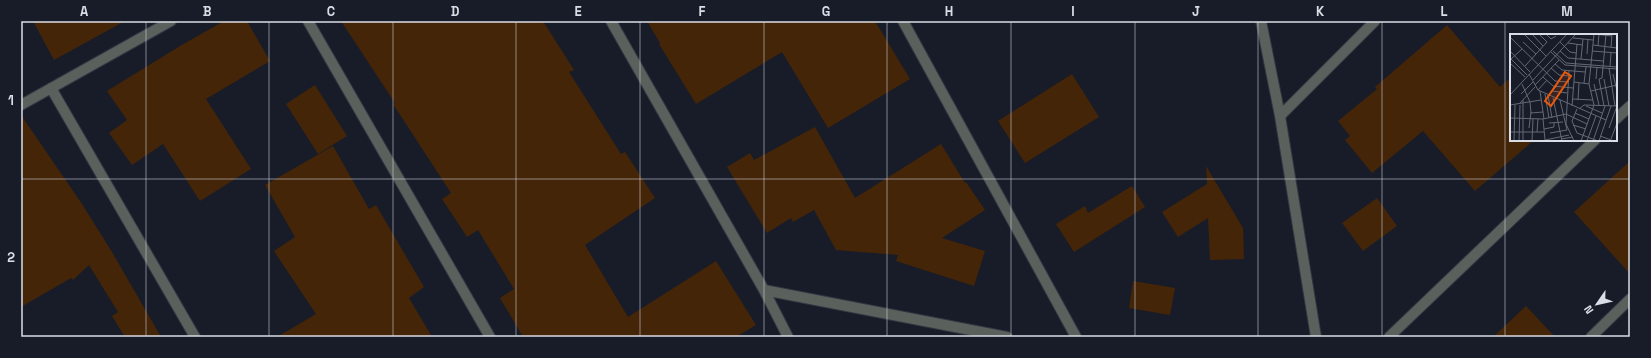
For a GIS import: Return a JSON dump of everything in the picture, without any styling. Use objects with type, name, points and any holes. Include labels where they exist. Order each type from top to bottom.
[{"type":"street","points":[[21,105],[171,21]]},
{"type":"street","points":[[308,21],[490,337]]},
{"type":"street","points":[[611,21],[764,290],[788,337]]},
{"type":"street","points":[[903,21],[1076,337]]},
{"type":"street","points":[[1261,21],[1280,116],[1316,337]]},
{"type":"street","points":[[1280,116],[1375,21]]},
{"type":"street","points":[[51,88],[195,337]]},
{"type":"street","points":[[1617,118],[1630,106]]},
{"type":"street","points":[[1389,337],[1594,141]]},
{"type":"street","points":[[764,290],[1007,337]]},
{"type":"street","points":[[1591,337],[1630,299]]},
{"type":"building","points":[[33,21],[125,21],[54,60]]},
{"type":"building","points":[[224,21],[247,21],[270,61],[206,99],[251,169],[200,201],[163,144],[132,165],[109,133],[127,120],[107,91]]},
{"type":"building","points":[[341,21],[543,21],[574,70],[569,72],[621,154],[625,152],[655,198],[585,245],[628,317],[716,261],[756,325],[736,337],[523,337],[500,298],[514,289],[478,230],[467,237],[442,199],[451,193],[393,104],[395,103]]},
{"type":"building","points":[[647,21],[875,21],[910,79],[828,128],[782,52],[696,104],[659,44],[660,43]]},
{"type":"building","points":[[1447,25],[1500,87],[1510,78],[1510,141],[1533,141],[1475,191],[1423,131],[1372,173],[1345,140],[1350,136],[1338,121],[1377,89],[1375,87]]},
{"type":"building","points":[[1072,74],[1099,117],[1025,163],[998,121]]},
{"type":"building","points":[[315,85],[347,136],[318,154],[286,104]]},
{"type":"building","points":[[21,115],[82,204],[112,252],[161,337],[125,337],[112,316],[118,312],[89,265],[73,280],[71,278],[21,307]]},
{"type":"building","points":[[815,127],[855,198],[941,144],[965,183],[966,182],[985,210],[942,238],[985,251],[974,286],[896,261],[898,255],[836,250],[814,210],[793,222],[791,218],[767,233],[727,167],[750,153],[754,160]]},
{"type":"building","points":[[333,146],[369,209],[376,205],[424,287],[409,298],[432,337],[277,337],[316,314],[274,251],[295,237],[265,185]]},
{"type":"building","points":[[1630,161],[1630,274],[1574,212]]},
{"type":"building","points":[[1206,166],[1243,228],[1244,259],[1210,260],[1208,218],[1178,237],[1162,212],[1207,184]]},
{"type":"building","points":[[1132,186],[1145,207],[1074,252],[1056,224],[1085,206],[1088,213]]},
{"type":"building","points":[[1377,198],[1397,226],[1363,251],[1342,223]]},
{"type":"building","points":[[1133,281],[1175,288],[1170,315],[1129,308]]},
{"type":"building","points":[[1526,306],[1555,337],[1493,337]]}]
